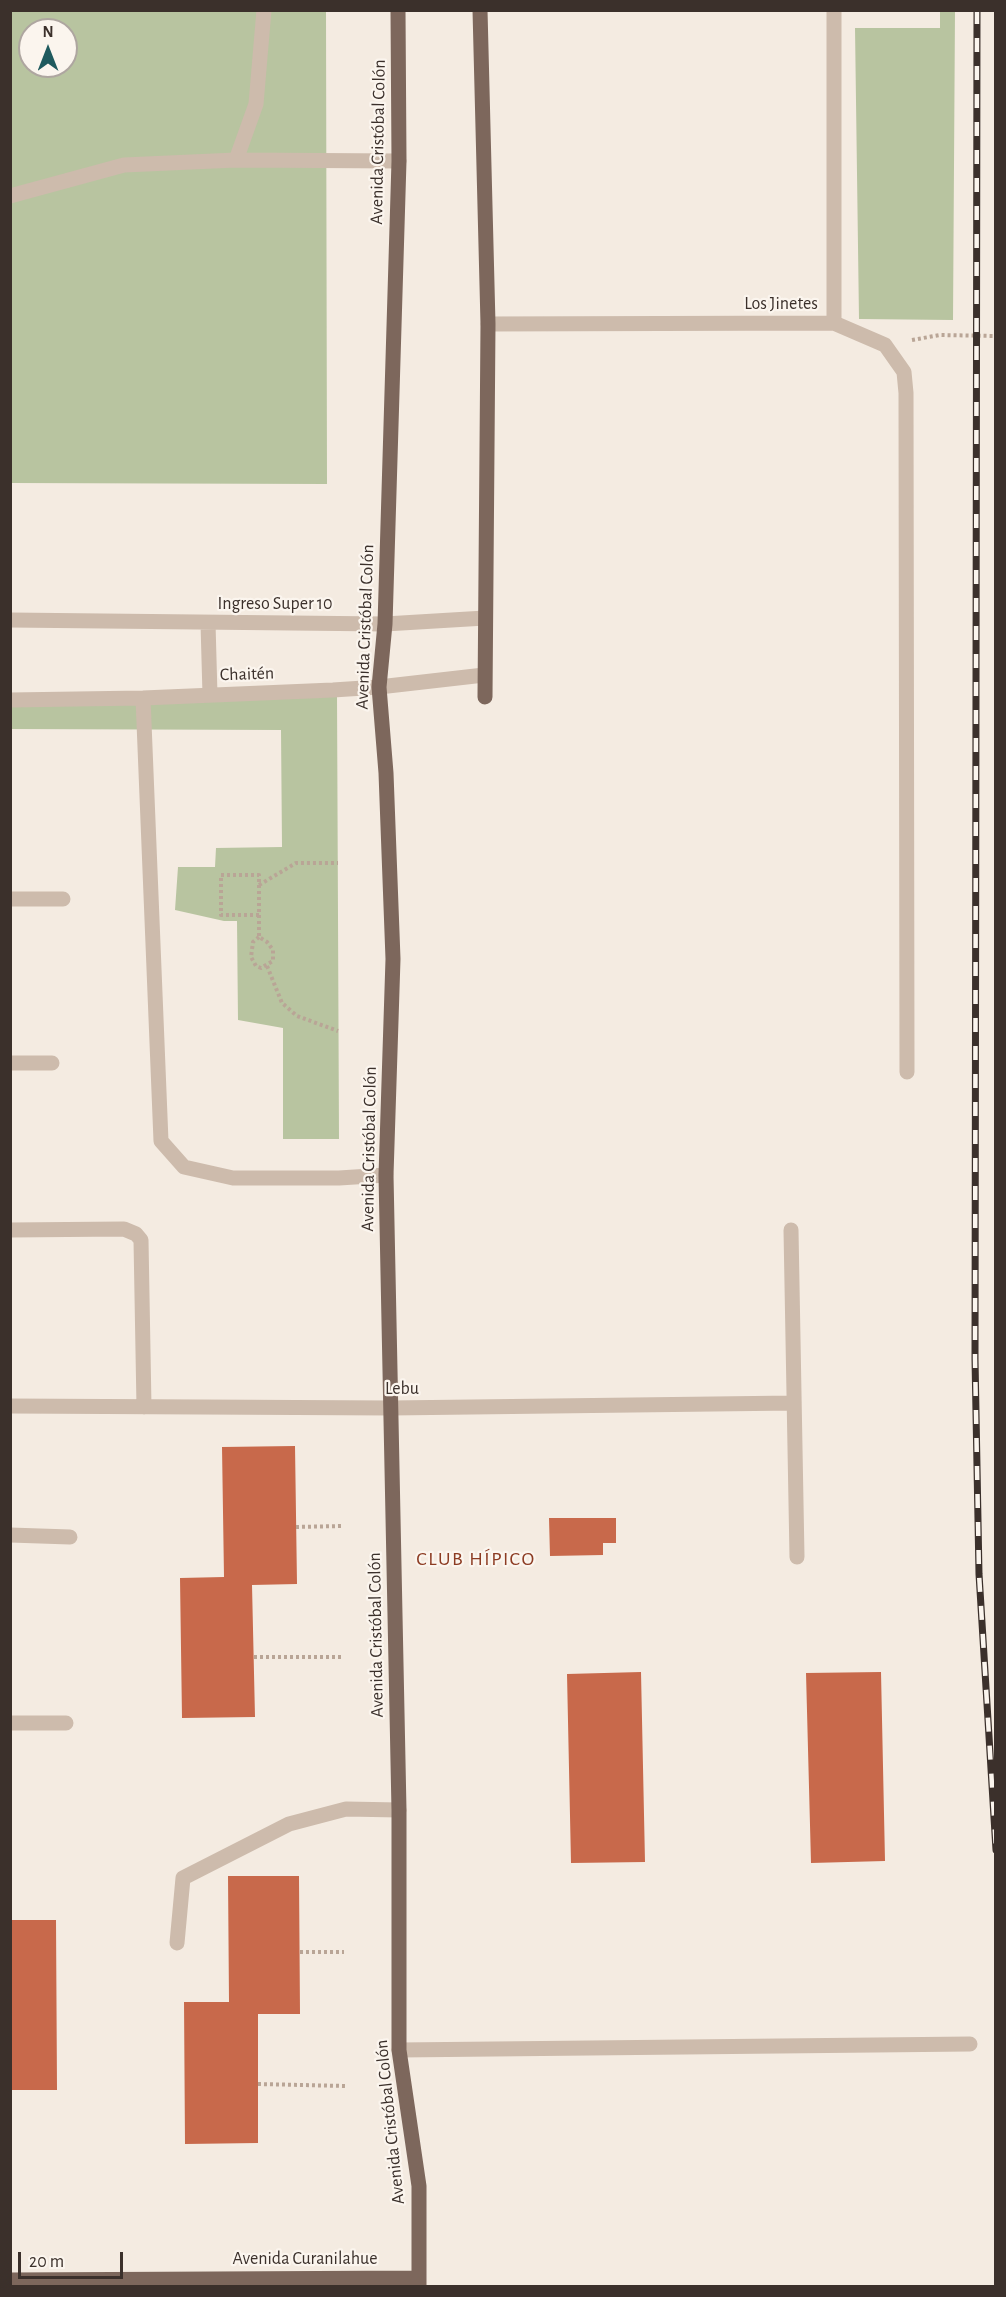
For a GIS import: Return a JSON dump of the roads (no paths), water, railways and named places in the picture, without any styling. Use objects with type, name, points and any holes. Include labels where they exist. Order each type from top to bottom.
[{"type":"main road","name":"Avenida Cristóbal Colón","points":[[398,10],[399,160],[385,624],[379,687],[386,773],[393,959],[386,1175],[399,1809],[399,2050],[419,2186],[419,2282]]},
{"type":"main road","points":[[480,10],[488,324],[485,697]]},
{"type":"main road","name":"Avenida Curanilahue","points":[[10,2280],[419,2282]]},
{"type":"street","points":[[236,160],[256,104],[264,10]]},
{"type":"street","name":"Los Jinetes","points":[[488,324],[834,323],[834,10]]},
{"type":"street","points":[[10,196],[124,165],[236,160],[399,160]]},
{"type":"street","points":[[834,323],[885,345],[904,372],[906,393],[907,1072]]},
{"type":"street","name":"Ingreso Super 10","points":[[10,620],[385,624],[485,618]]},
{"type":"street","points":[[208,623],[210,695]]},
{"type":"street","name":"Chaitén","points":[[10,700],[143,698],[379,687],[484,675]]},
{"type":"street","points":[[143,698],[161,1141],[184,1167],[233,1178],[339,1178],[386,1175]]},
{"type":"street","points":[[10,900],[63,899]]},
{"type":"street","points":[[10,1063],[52,1063]]},
{"type":"street","points":[[10,1230],[124,1229],[136,1233],[141,1240],[144,1407]]},
{"type":"street","points":[[791,1230],[798,1557]]},
{"type":"street","name":"Lebu","points":[[10,1406],[391,1408],[794,1403]]},
{"type":"street","points":[[10,1534],[70,1537]]},
{"type":"street","points":[[10,1723],[66,1723]]},
{"type":"street","points":[[177,1943],[183,1878],[289,1824],[346,1809],[399,1809]]},
{"type":"street","points":[[399,2050],[970,2044]]},
{"type":"railway","points":[[977,10],[975,1359],[979,1574],[996,1850]]},
{"type":"district","name":"CLUB HÍPICO","points":[[476,1559]]}]
